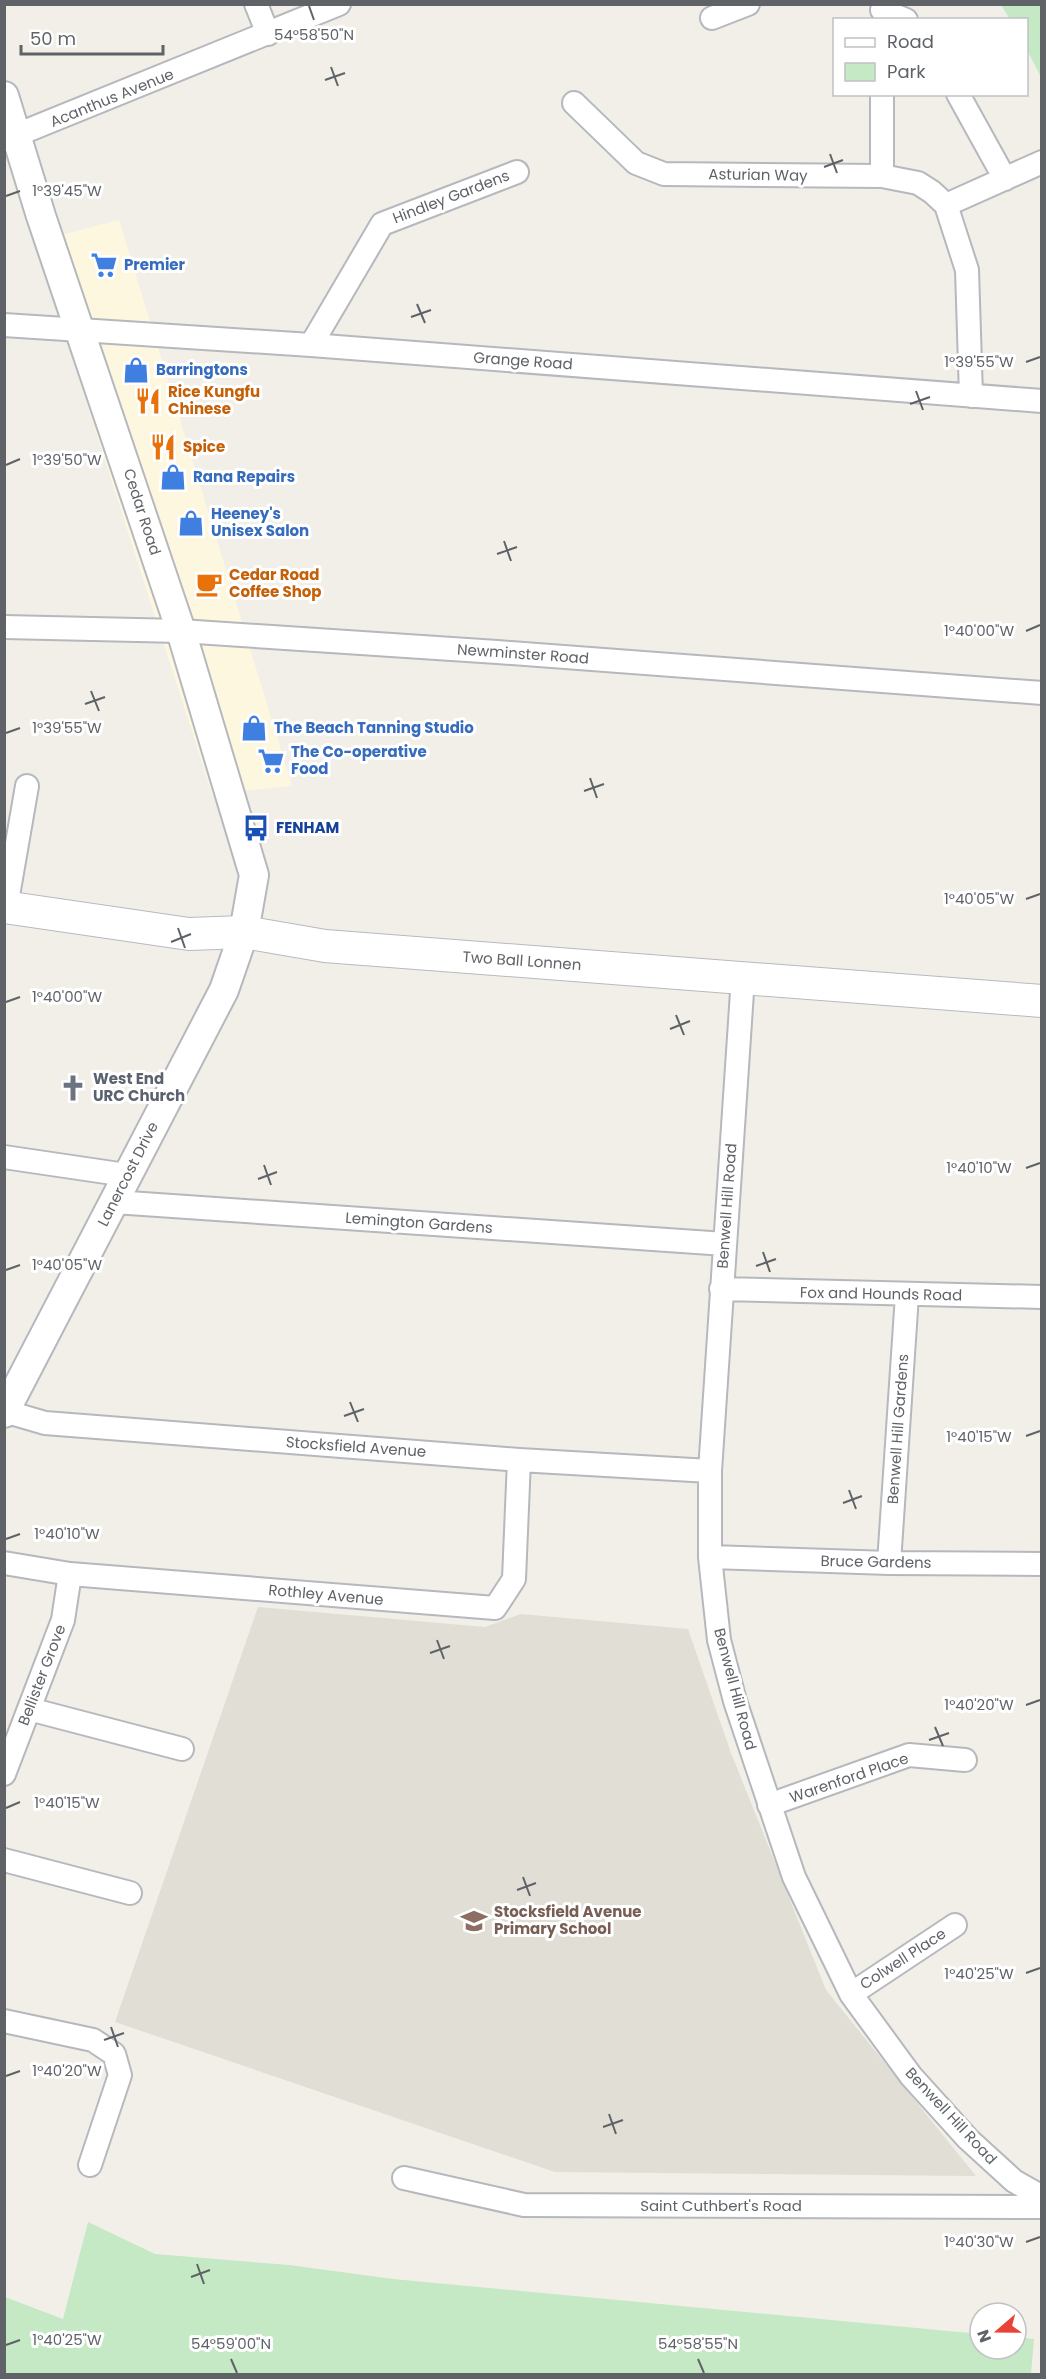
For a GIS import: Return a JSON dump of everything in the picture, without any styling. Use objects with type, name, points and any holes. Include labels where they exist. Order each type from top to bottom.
[{"type":"main road","name":"Two Ball Lonnen","points":[[5,907],[189,934],[244,932],[325,946],[1041,1001]]},
{"type":"street","points":[[256,4],[268,34]]},
{"type":"street","name":"Acanthus Avenue","points":[[11,138],[339,4]]},
{"type":"street","points":[[712,18],[748,4]]},
{"type":"street","points":[[881,11],[900,18]]},
{"type":"street","name":"Cedar Road","points":[[4,96],[11,138],[41,216],[181,631],[254,875],[244,932]]},
{"type":"street","points":[[882,96],[882,176]]},
{"type":"street","points":[[959,96],[1005,179]]},
{"type":"street","name":"Asturian Way","points":[[574,103],[636,163],[664,174],[882,176],[918,183],[946,206]]},
{"type":"street","points":[[971,396],[967,270],[946,206],[1041,162]]},
{"type":"street","name":"Hindley Gardens","points":[[311,345],[382,224],[517,172]]},
{"type":"street","name":"Grange Road","points":[[4,325],[79,328],[311,345],[1041,401]]},
{"type":"street","name":"Newminster Road","points":[[4,627],[181,631],[1041,693]]},
{"type":"street","points":[[5,907],[27,786]]},
{"type":"street","name":"Lanercost Drive","points":[[5,1412],[224,990],[244,932]]},
{"type":"street","name":"Benwell Hill Road","points":[[743,977],[710,1471],[710,1557],[719,1640],[735,1701],[794,1876],[851,1994],[911,2076],[968,2139],[1014,2181],[1041,2197]]},
{"type":"street","points":[[4,1157],[126,1175]]},
{"type":"street","name":"Lemington Gardens","points":[[114,1202],[724,1244]]},
{"type":"street","name":"Fox and Hounds Road","points":[[722,1289],[1041,1297]]},
{"type":"street","name":"Benwell Hill Gardens","points":[[889,1563],[907,1295]]},
{"type":"street","name":"Stocksfield Avenue","points":[[5,1412],[45,1423],[519,1460],[710,1471]]},
{"type":"street","name":"Rothley Avenue","points":[[4,1563],[70,1574],[495,1608],[514,1579],[519,1460]]},
{"type":"street","name":"Bruce Gardens","points":[[710,1557],[889,1563],[1041,1564]]},
{"type":"street","name":"Bellister Grove","points":[[4,1774],[63,1620],[70,1574]]},
{"type":"street","points":[[29,1709],[182,1749]]},
{"type":"street","name":"Warenford Place","points":[[769,1805],[909,1755],[965,1760]]},
{"type":"street","points":[[4,1860],[130,1893]]},
{"type":"street","name":"Colwell Place","points":[[851,1994],[955,1925]]},
{"type":"street","points":[[4,2021],[93,2040],[114,2054],[120,2075],[90,2165]]},
{"type":"street","name":"Saint Cuthbert's Road","points":[[404,2178],[524,2205],[1041,2207]]},
{"type":"shaded area","points":[[119,220],[292,786],[212,794],[35,242]]},
{"type":"shaded area","name":"Stocksfield Avenue Primary School","points":[[258,1607],[485,1627],[521,1614],[688,1629],[731,1753],[826,1990],[976,2176],[555,2172],[115,2022]]},
{"type":"green space","points":[[1001,5],[1041,5],[1041,77],[1028,52],[1028,18],[1009,18]]},
{"type":"green space","points":[[88,2222],[155,2254],[289,2265],[393,2279],[968,2333],[968,2361],[1028,2361],[1028,2338],[1034,2339],[1031,2374],[5,2374],[5,2297],[63,2319]]},
{"type":"place","name":"Premier","points":[[104,265]]},
{"type":"place","name":"Barringtons","points":[[136,370]]},
{"type":"place","name":"Rice Kungfu Chinese","points":[[148,401]]},
{"type":"place","name":"Spice","points":[[163,447]]},
{"type":"place","name":"Rana Repairs","points":[[173,477]]},
{"type":"place","name":"Heeney's Unisex Salon","points":[[191,523]]},
{"type":"place","name":"Cedar Road Coffee Shop","points":[[209,584]]},
{"type":"place","name":"The Beach Tanning Studio","points":[[254,728]]},
{"type":"place","name":"The Co-operative Food","points":[[271,761]]},
{"type":"place","name":"FENHAM","points":[[256,828]]},
{"type":"place","name":"West End URC Church","points":[[73,1088]]},
{"type":"place","name":"Stocksfield Avenue Primary School","points":[[474,1921]]}]
